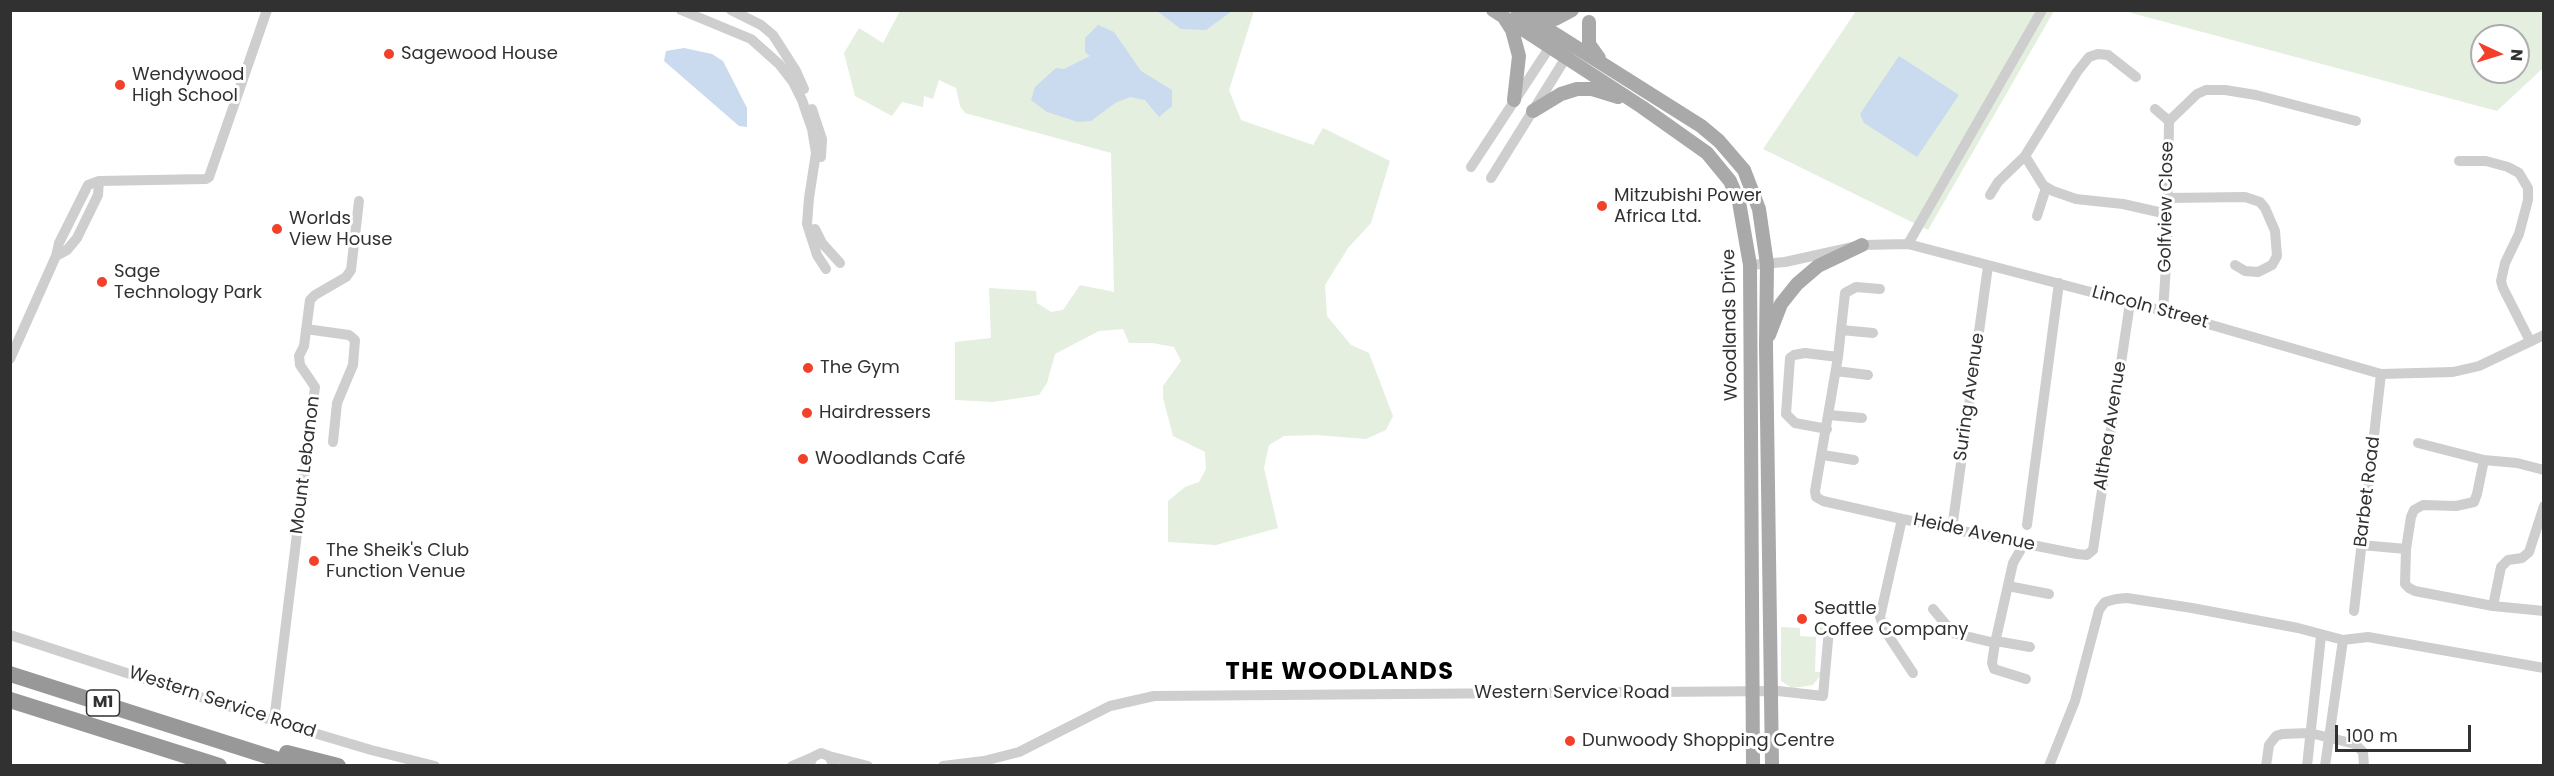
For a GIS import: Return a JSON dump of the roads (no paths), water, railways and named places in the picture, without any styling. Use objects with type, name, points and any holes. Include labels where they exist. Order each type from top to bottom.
[{"type":"highway","name":"M1","points":[[10,674],[298,765]]},
{"type":"highway","name":"M1","points":[[10,700],[219,765]]},
{"type":"highway","points":[[195,733],[219,735],[338,765]]},
{"type":"highway","points":[[166,748],[185,765]]},
{"type":"main road","points":[[1517,11],[1555,19],[1572,10]]},
{"type":"main road","name":"Woodlands Drive","points":[[1517,11],[1554,42],[1707,153],[1719,166],[1739,202],[1750,265],[1753,765]]},
{"type":"main road","points":[[1498,14],[1512,30],[1519,56],[1514,100]]},
{"type":"main road","name":"Woodlands Drive","points":[[1498,14],[1554,42]]},
{"type":"main road","points":[[1589,22],[1589,45],[1606,66]]},
{"type":"main road","name":"Woodlands Drive","points":[[1569,52],[1606,66],[1701,126],[1733,155],[1744,170],[1760,210],[1767,264],[1769,692],[1772,765]]},
{"type":"main road","points":[[1533,111],[1561,94],[1585,89],[1611,94],[1642,107]]},
{"type":"main road","points":[[1766,346],[1781,304],[1797,284],[1818,266],[1862,245]]},
{"type":"street","points":[[99,181],[206,180],[267,10]]},
{"type":"street","points":[[681,10],[751,39],[779,64],[793,82],[812,129],[816,153],[807,217],[815,248],[826,269]]},
{"type":"street","points":[[731,10],[761,25],[773,35],[796,71],[818,121],[822,139],[822,156],[812,218],[822,243],[840,263]]},
{"type":"street","points":[[1908,244],[2042,10]]},
{"type":"street","points":[[1471,167],[1554,42]]},
{"type":"street","points":[[1491,178],[1569,52]]},
{"type":"street","points":[[1990,195],[1998,182],[2025,156],[2077,72],[2089,57],[2098,54],[2108,55],[2136,77]]},
{"type":"street","points":[[2169,121],[2197,94],[2206,90],[2225,90],[2256,95],[2356,121]]},
{"type":"street","name":"Golfview Close","points":[[2155,110],[2169,121],[2163,311]]},
{"type":"street","points":[[2025,156],[2046,188],[2076,199],[2123,204],[2167,214]]},
{"type":"street","points":[[2459,161],[2486,161],[2508,167],[2519,172],[2528,188],[2528,200],[2522,222],[2505,263],[2502,281],[2503,288],[2530,341]]},
{"type":"street","points":[[10,359],[56,256],[99,181]]},
{"type":"street","points":[[56,256],[67,250],[77,238],[98,195],[99,181]]},
{"type":"street","points":[[2037,216],[2046,188]]},
{"type":"street","points":[[2168,198],[2245,197],[2260,202],[2275,231],[2277,256],[2272,266],[2258,272],[2245,271],[2235,264]]},
{"type":"street","name":"Mount Lebanon","points":[[274,721],[315,393],[313,382],[300,365],[299,359],[312,297],[349,273],[359,201]]},
{"type":"street","name":"Lincoln Street","points":[[1750,265],[1785,262],[1862,245],[1908,244],[2163,311],[2381,374],[2424,374],[2479,366],[2544,335]]},
{"type":"street","name":"Suring Avenue","points":[[1952,529],[1988,266]]},
{"type":"street","points":[[2027,525],[2059,283]]},
{"type":"street","points":[[1854,460],[1823,455],[1838,357],[1844,297],[1847,291],[1856,287],[1880,289]]},
{"type":"street","name":"Althea Avenue","points":[[2093,550],[2130,303]]},
{"type":"street","points":[[306,329],[349,334],[355,340],[353,365],[337,403],[333,442]]},
{"type":"street","points":[[1841,330],[1873,333]]},
{"type":"street","points":[[1827,429],[1795,423],[1786,414],[1790,358],[1804,353],[1838,357]]},
{"type":"street","points":[[1836,371],[1868,375]]},
{"type":"street","name":"Barbet Road","points":[[2354,610],[2381,374]]},
{"type":"street","points":[[1829,415],[1862,418]]},
{"type":"street","points":[[2418,443],[2484,460],[2517,463],[2544,470]]},
{"type":"street","name":"Heide Avenue","points":[[1823,455],[1815,491],[1816,497],[1822,501],[2077,555],[2087,555],[2093,550]]},
{"type":"street","points":[[2484,460],[2478,495],[2474,502],[2456,506],[2429,504],[2418,506],[2410,518],[2405,577],[2409,588],[2493,606],[2544,611]]},
{"type":"street","points":[[2493,606],[2501,567],[2508,560],[2522,558],[2529,552],[2544,506]]},
{"type":"street","points":[[1902,519],[1880,617],[1884,629],[1912,673]]},
{"type":"street","points":[[2024,544],[2013,563],[1992,663],[1994,669],[2026,680]]},
{"type":"street","points":[[2361,545],[2406,549]]},
{"type":"street","points":[[2008,586],[2049,594]]},
{"type":"street","points":[[2049,765],[2075,700],[2099,610],[2110,600],[2127,598],[2192,608],[2298,628],[2321,636],[2343,640],[2368,637],[2544,669]]},
{"type":"street","points":[[1933,609],[1953,633],[2030,647]]},
{"type":"street","name":"Western Service Road","points":[[943,765],[984,761],[1019,752],[1110,706],[1154,696],[1753,692],[1823,696],[1829,629]]},
{"type":"street","name":"Western Service Road","points":[[10,635],[274,721],[371,750],[435,765]]},
{"type":"street","points":[[2307,765],[2321,636]]},
{"type":"street","points":[[2325,765],[2343,640]]},
{"type":"street","points":[[2266,765],[2269,745],[2276,736],[2310,733],[2350,741],[2360,748],[2364,755],[2364,765]]},
{"type":"street","points":[[792,765],[811,761],[821,753],[832,761],[868,765]]},
{"type":"water","points":[[1157,11],[1232,11],[1206,30],[1181,29]]},
{"type":"water","points":[[1098,25],[1114,32],[1141,71],[1172,90],[1172,106],[1159,117],[1145,100],[1130,97],[1115,103],[1091,121],[1078,122],[1047,112],[1031,100],[1035,87],[1056,68],[1064,69],[1090,56],[1085,52],[1085,38]]},
{"type":"water","points":[[684,48],[712,54],[723,61],[747,108],[747,127],[739,126],[664,61],[666,51]]},
{"type":"water","points":[[1899,56],[1959,95],[1917,157],[1864,123],[1860,114]]},
{"type":"place","name":"Sagewood House","points":[[389,54]]},
{"type":"place","name":"Wendywood High School","points":[[120,85]]},
{"type":"place","name":"Mitzubishi Power Africa Ltd.","points":[[1602,206]]},
{"type":"place","name":"Worlds View House","points":[[277,229]]},
{"type":"place","name":"Sage Technology Park","points":[[102,282]]},
{"type":"place","name":"The Gym","points":[[808,368]]},
{"type":"place","name":"Hairdressers","points":[[807,413]]},
{"type":"place","name":"Woodlands Café","points":[[803,459]]},
{"type":"place","name":"The Sheik's Club Function Venue","points":[[314,561]]},
{"type":"place","name":"Seattle Coffee Company","points":[[1802,619]]},
{"type":"place","name":"Dunwoody Shopping Centre","points":[[1570,741]]},
{"type":"district","name":"THE WOODLANDS","points":[[1340,673]]}]
